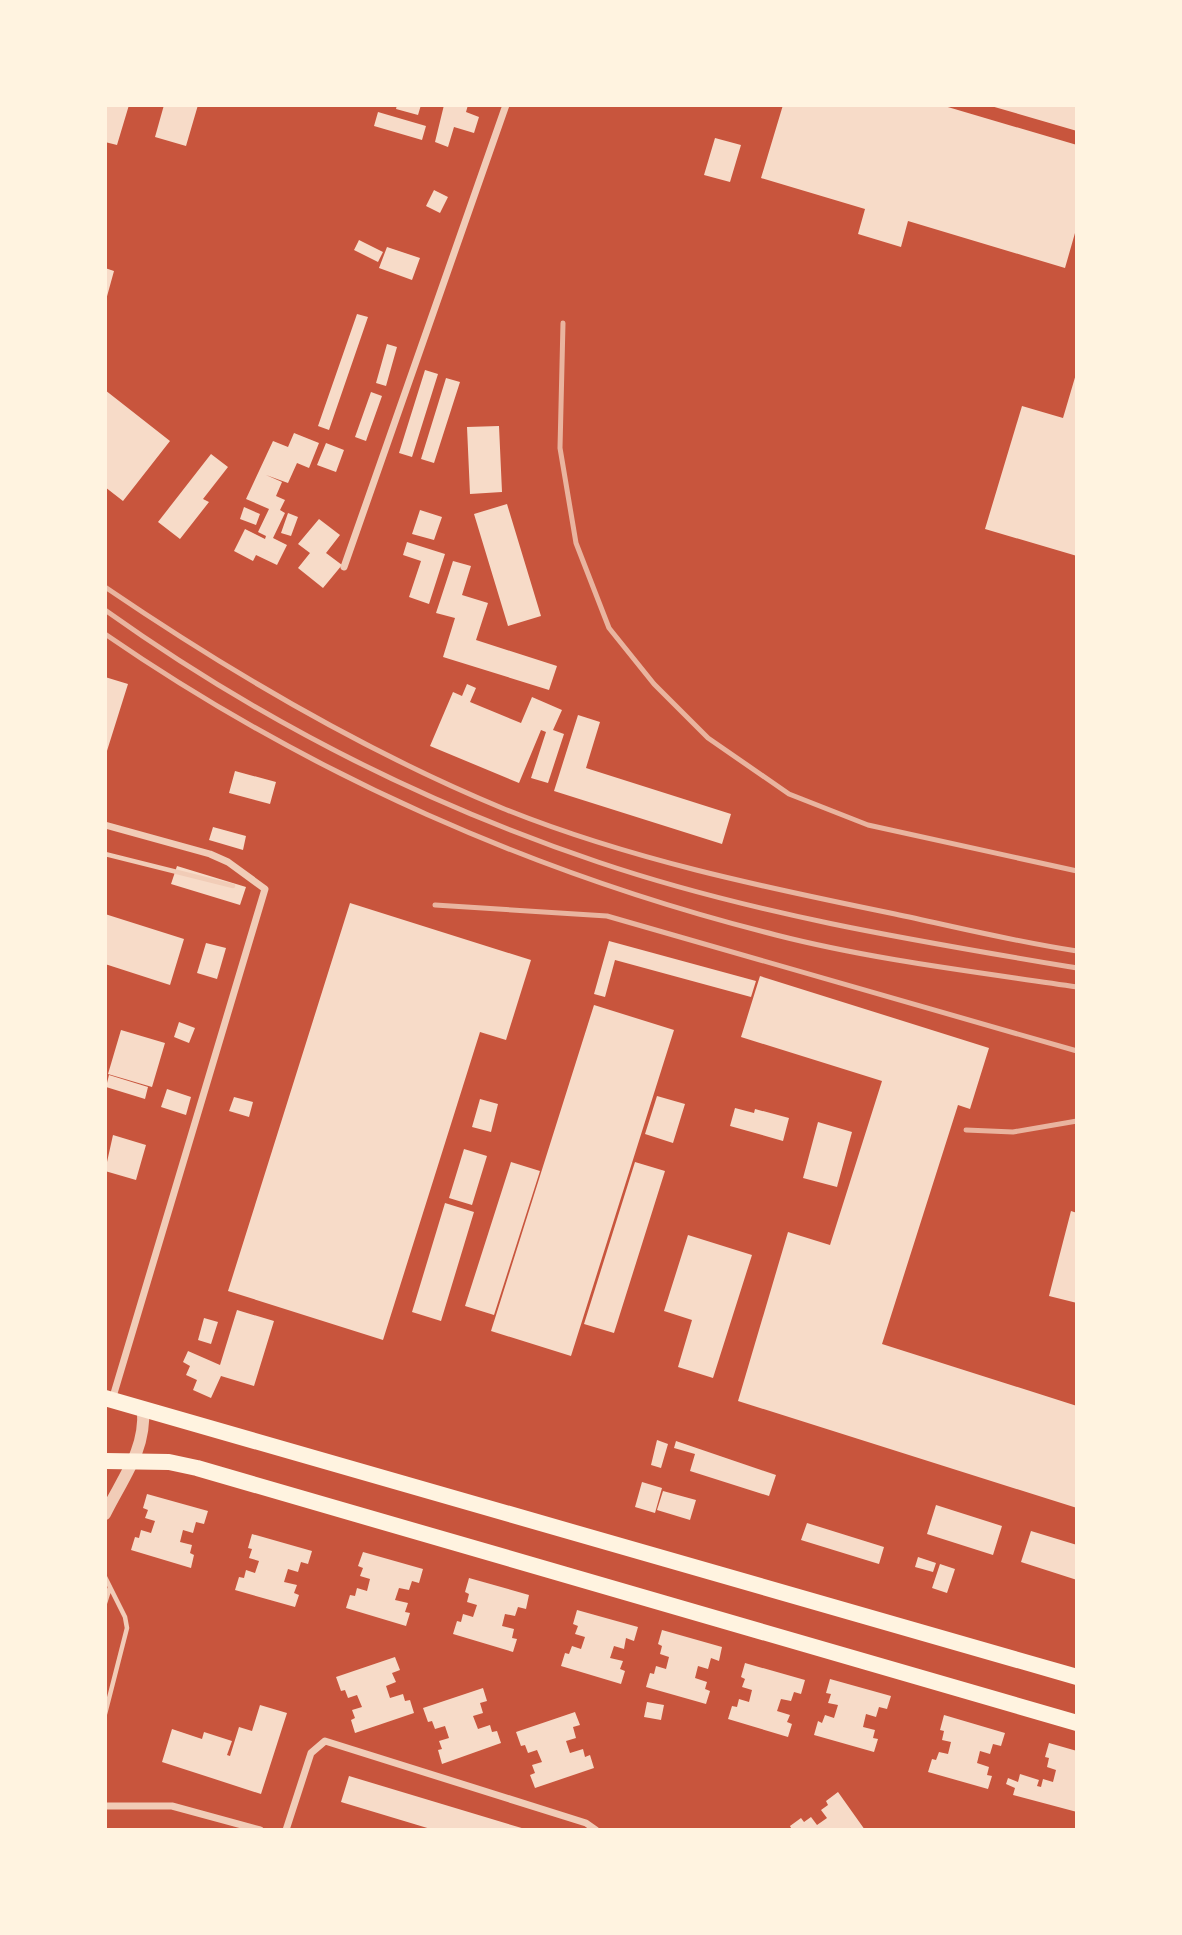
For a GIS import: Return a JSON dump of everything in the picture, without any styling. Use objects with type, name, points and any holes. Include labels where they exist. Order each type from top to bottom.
[{"type":"highway","points":[[108,1399],[1077,1677]]},
{"type":"highway","points":[[105,1461],[169,1462],[197,1468],[1077,1723]]},
{"type":"street","points":[[344,568],[506,105]]},
{"type":"street","points":[[105,825],[210,854],[228,862],[265,889],[108,1399]]},
{"type":"street","points":[[105,1514],[134,1461],[143,1431],[143,1409]]},
{"type":"street","points":[[286,1830],[311,1752],[325,1741],[586,1823],[596,1830]]},
{"type":"street","points":[[105,1805],[172,1806],[260,1830]]},
{"type":"lane","points":[[105,854],[233,886]]},
{"type":"lane","points":[[105,1577],[125,1617],[127,1628],[105,1714]]},
{"type":"lane","points":[[105,1603],[110,1587]]},
{"type":"building","points":[[105,105],[129,105],[117,145],[105,142]]},
{"type":"building","points":[[164,105],[198,105],[186,146],[155,137]]},
{"type":"building","points":[[397,105],[421,105],[418,115],[396,109]]},
{"type":"building","points":[[444,105],[468,105],[466,112],[479,117],[474,133],[454,127],[448,147],[435,142]]},
{"type":"building","points":[[783,105],[941,105],[1077,145],[1077,226],[1065,268],[908,221],[901,247],[858,234],[865,209],[761,178]]},
{"type":"building","points":[[1077,105],[1077,131],[991,106]]},
{"type":"building","points":[[378,112],[426,126],[422,140],[374,126]]},
{"type":"building","points":[[715,138],[741,145],[730,182],[704,175]]},
{"type":"building","points":[[434,190],[448,197],[440,213],[426,206]]},
{"type":"building","points":[[359,240],[383,252],[378,262],[354,250]]},
{"type":"building","points":[[387,247],[420,258],[412,280],[379,268]]},
{"type":"building","points":[[105,268],[114,271],[106,300],[105,300]]},
{"type":"building","points":[[357,314],[368,317],[329,430],[318,426]]},
{"type":"building","points":[[387,344],[397,347],[386,386],[376,383]]},
{"type":"building","points":[[425,370],[438,374],[412,457],[399,453]]},
{"type":"building","points":[[1076,374],[1077,556],[985,529],[1022,406],[1063,418]]},
{"type":"building","points":[[446,378],[460,382],[434,463],[421,459]]},
{"type":"building","points":[[105,390],[170,441],[123,501],[105,487]]},
{"type":"building","points":[[371,392],[382,396],[366,441],[355,437]]},
{"type":"building","points":[[499,426],[502,492],[470,494],[467,427]]},
{"type":"building","points":[[294,433],[319,443],[309,468],[297,463],[288,483],[266,475],[282,482],[276,496],[285,500],[280,510],[285,513],[273,538],[287,545],[277,565],[256,555],[253,561],[234,551],[245,529],[265,539],[266,536],[258,532],[269,509],[246,499],[273,441],[288,447]]},
{"type":"building","points":[[326,443],[344,450],[336,472],[317,465]]},
{"type":"building","points":[[211,454],[228,467],[203,499],[209,502],[180,539],[158,522]]},
{"type":"building","points":[[507,504],[541,616],[508,626],[474,514]]},
{"type":"building","points":[[244,507],[260,514],[256,525],[240,519]]},
{"type":"building","points":[[420,510],[442,517],[434,540],[412,534]]},
{"type":"building","points":[[288,513],[298,517],[291,536],[281,533]]},
{"type":"building","points":[[319,519],[340,535],[326,553],[342,565],[323,588],[298,568],[310,553],[298,544]]},
{"type":"building","points":[[407,542],[445,554],[429,604],[409,597],[421,561],[403,555]]},
{"type":"building","points":[[453,561],[471,566],[462,595],[488,603],[476,640],[557,666],[549,690],[443,657],[455,618],[436,613]]},
{"type":"building","points":[[105,677],[128,684],[106,754],[105,754]]},
{"type":"building","points":[[467,684],[476,688],[470,702],[521,723],[532,697],[562,710],[553,730],[564,734],[548,783],[531,778],[546,732],[541,730],[519,783],[430,746],[453,692],[462,696]]},
{"type":"building","points":[[578,715],[600,722],[586,768],[731,814],[722,844],[554,791]]},
{"type":"building","points":[[235,771],[276,782],[270,804],[229,793]]},
{"type":"building","points":[[213,827],[246,836],[243,850],[209,840]]},
{"type":"building","points":[[177,866],[246,887],[240,905],[171,884]]},
{"type":"building","points":[[350,903],[531,960],[506,1040],[480,1032],[383,1340],[228,1291]]},
{"type":"building","points":[[105,914],[184,939],[170,985],[105,964]]},
{"type":"building","points":[[609,941],[756,981],[751,997],[615,960],[605,997],[594,994]]},
{"type":"building","points":[[206,943],[226,948],[217,979],[197,973]]},
{"type":"building","points":[[760,976],[989,1048],[970,1109],[958,1105],[882,1344],[1077,1406],[1077,1508],[738,1401],[788,1232],[830,1245],[882,1081],[741,1037]]},
{"type":"building","points":[[594,1005],[674,1030],[571,1356],[491,1331]]},
{"type":"building","points":[[179,1022],[195,1028],[189,1043],[174,1037]]},
{"type":"building","points":[[121,1030],[165,1043],[152,1087],[108,1074]]},
{"type":"building","points":[[109,1075],[148,1087],[145,1099],[106,1087]]},
{"type":"building","points":[[167,1089],[191,1097],[186,1115],[161,1107]]},
{"type":"building","points":[[657,1096],[685,1104],[673,1143],[645,1134]]},
{"type":"building","points":[[234,1097],[253,1102],[249,1117],[229,1111]]},
{"type":"building","points":[[480,1099],[498,1104],[491,1132],[472,1127]]},
{"type":"building","points":[[735,1108],[754,1113],[755,1109],[789,1118],[783,1141],[730,1126]]},
{"type":"building","points":[[818,1122],[852,1132],[837,1187],[803,1178]]},
{"type":"building","points":[[113,1135],[146,1145],[136,1180],[105,1171]]},
{"type":"building","points":[[464,1149],[487,1156],[472,1205],[449,1198]]},
{"type":"building","points":[[511,1162],[540,1171],[494,1315],[465,1306]]},
{"type":"building","points":[[635,1162],[665,1171],[614,1333],[584,1324]]},
{"type":"building","points":[[445,1203],[474,1212],[441,1321],[412,1312]]},
{"type":"building","points":[[1071,1211],[1077,1213],[1077,1303],[1049,1296]]},
{"type":"building","points":[[688,1235],[752,1255],[713,1378],[678,1367],[692,1320],[664,1311]]},
{"type":"building","points":[[237,1310],[274,1321],[254,1386],[221,1376],[211,1398],[193,1390],[197,1380],[186,1375],[190,1366],[183,1362],[188,1351],[220,1365]]},
{"type":"building","points":[[204,1318],[218,1322],[211,1344],[198,1340]]},
{"type":"building","points":[[657,1440],[668,1444],[661,1468],[651,1465]]},
{"type":"building","points":[[676,1441],[776,1475],[769,1496],[690,1471],[695,1454],[674,1448]]},
{"type":"building","points":[[642,1482],[662,1488],[655,1513],[635,1507]]},
{"type":"building","points":[[663,1491],[696,1500],[690,1520],[657,1510]]},
{"type":"building","points":[[147,1494],[208,1511],[204,1524],[196,1522],[193,1533],[183,1530],[180,1542],[192,1545],[190,1553],[194,1555],[191,1568],[131,1550],[135,1537],[139,1538],[141,1530],[151,1533],[155,1521],[145,1518],[148,1510],[143,1508]]},
{"type":"building","points":[[936,1505],[1002,1526],[993,1555],[927,1534]]},
{"type":"building","points":[[807,1523],[884,1547],[879,1564],[801,1540]]},
{"type":"building","points":[[1031,1531],[1077,1545],[1077,1580],[1021,1562]]},
{"type":"building","points":[[252,1534],[312,1551],[308,1564],[301,1562],[298,1572],[288,1569],[284,1582],[297,1585],[294,1593],[299,1595],[295,1607],[235,1590],[239,1577],[244,1578],[246,1570],[255,1573],[259,1561],[249,1558],[252,1549],[248,1548]]},
{"type":"building","points":[[363,1552],[423,1569],[419,1583],[412,1581],[409,1590],[399,1588],[395,1600],[408,1603],[405,1612],[410,1613],[406,1626],[346,1608],[350,1595],[355,1596],[357,1588],[367,1591],[370,1579],[360,1576],[363,1568],[358,1566]]},
{"type":"building","points":[[918,1557],[936,1563],[933,1572],[915,1567]]},
{"type":"building","points":[[940,1564],[955,1569],[947,1593],[932,1588]]},
{"type":"building","points":[[469,1578],[529,1595],[526,1609],[518,1607],[515,1616],[505,1614],[502,1626],[514,1629],[512,1638],[517,1639],[513,1652],[453,1634],[457,1621],[461,1622],[463,1614],[473,1617],[477,1605],[467,1602],[469,1594],[465,1592]]},
{"type":"building","points":[[577,1610],[638,1627],[634,1641],[626,1638],[624,1649],[614,1646],[610,1658],[623,1661],[620,1669],[625,1671],[621,1684],[561,1666],[565,1653],[569,1654],[572,1646],[581,1649],[585,1637],[575,1634],[578,1626],[573,1624]]},
{"type":"building","points":[[662,1630],[722,1647],[719,1661],[711,1658],[708,1669],[698,1666],[695,1678],[707,1682],[705,1689],[710,1691],[706,1704],[646,1687],[650,1673],[654,1674],[656,1666],[666,1669],[669,1657],[660,1654],[662,1646],[658,1644]]},
{"type":"building","points":[[395,1657],[400,1670],[392,1673],[396,1682],[386,1686],[390,1698],[403,1694],[405,1701],[410,1700],[414,1713],[355,1733],[351,1720],[355,1718],[352,1710],[362,1707],[357,1695],[348,1698],[345,1690],[341,1691],[336,1677]]},
{"type":"building","points":[[745,1663],[805,1680],[801,1694],[794,1692],[791,1701],[781,1699],[777,1711],[790,1715],[787,1722],[792,1724],[788,1737],[728,1719],[732,1706],[737,1707],[739,1699],[749,1702],[752,1690],[742,1687],[745,1679],[741,1677]]},
{"type":"building","points":[[830,1679],[891,1696],[887,1709],[879,1707],[876,1717],[866,1714],[863,1727],[875,1730],[873,1738],[878,1739],[874,1752],[814,1735],[818,1721],[822,1723],[825,1715],[834,1718],[838,1705],[828,1703],[831,1694],[826,1693]]},
{"type":"building","points":[[483,1688],[487,1701],[480,1703],[483,1713],[473,1716],[478,1729],[490,1725],[492,1732],[497,1731],[501,1743],[442,1764],[438,1750],[442,1749],[439,1741],[449,1738],[445,1726],[435,1729],[432,1721],[428,1722],[423,1708]]},
{"type":"building","points":[[647,1702],[664,1705],[661,1720],[644,1717]]},
{"type":"building","points":[[260,1705],[287,1713],[261,1794],[162,1762],[172,1729],[202,1739],[204,1732],[232,1741],[227,1755],[230,1756],[239,1727],[252,1731]]},
{"type":"building","points":[[575,1712],[580,1725],[573,1727],[576,1738],[566,1741],[570,1753],[583,1749],[585,1757],[590,1755],[594,1768],[535,1788],[530,1775],[535,1773],[532,1765],[542,1762],[537,1750],[528,1753],[525,1745],[521,1746],[516,1732]]},
{"type":"building","points":[[944,1715],[1005,1733],[1001,1746],[993,1744],[990,1754],[980,1751],[977,1763],[989,1767],[987,1775],[992,1776],[988,1789],[928,1772],[932,1759],[936,1760],[939,1752],[948,1754],[951,1742],[942,1740],[944,1731],[940,1730]]},
{"type":"building","points":[[1049,1743],[1077,1751],[1077,1812],[1013,1795],[1015,1788],[1006,1784],[1008,1778],[1018,1782],[1020,1774],[1039,1780],[1037,1786],[1041,1787],[1043,1779],[1053,1782],[1056,1770],[1047,1767],[1049,1758],[1045,1757]]},
{"type":"building","points":[[349,1776],[525,1830],[434,1830],[341,1802]]},
{"type":"building","points":[[838,1792],[865,1830],[792,1830],[790,1826],[801,1818],[804,1822],[811,1817],[817,1825],[827,1818],[821,1810],[828,1805],[826,1801]]},
{"type":"railway","points":[[563,323],[560,448],[576,543],[609,628],[654,684],[708,738],[789,794],[868,825],[1077,871]]},
{"type":"railway","points":[[105,587],[249,679],[348,735],[450,785],[550,826],[647,857],[746,882],[1009,939],[1077,951]]},
{"type":"railway","points":[[105,610],[221,686],[342,754],[405,785],[533,839],[598,862],[715,897],[895,936],[1077,968]]},
{"type":"railway","points":[[105,634],[182,685],[262,732],[344,775],[512,850],[599,882],[687,911],[813,944],[926,965],[1077,987]]},
{"type":"railway","points":[[435,905],[607,916],[1077,1051]]},
{"type":"railway","points":[[966,1130],[1013,1132],[1077,1121]]}]
